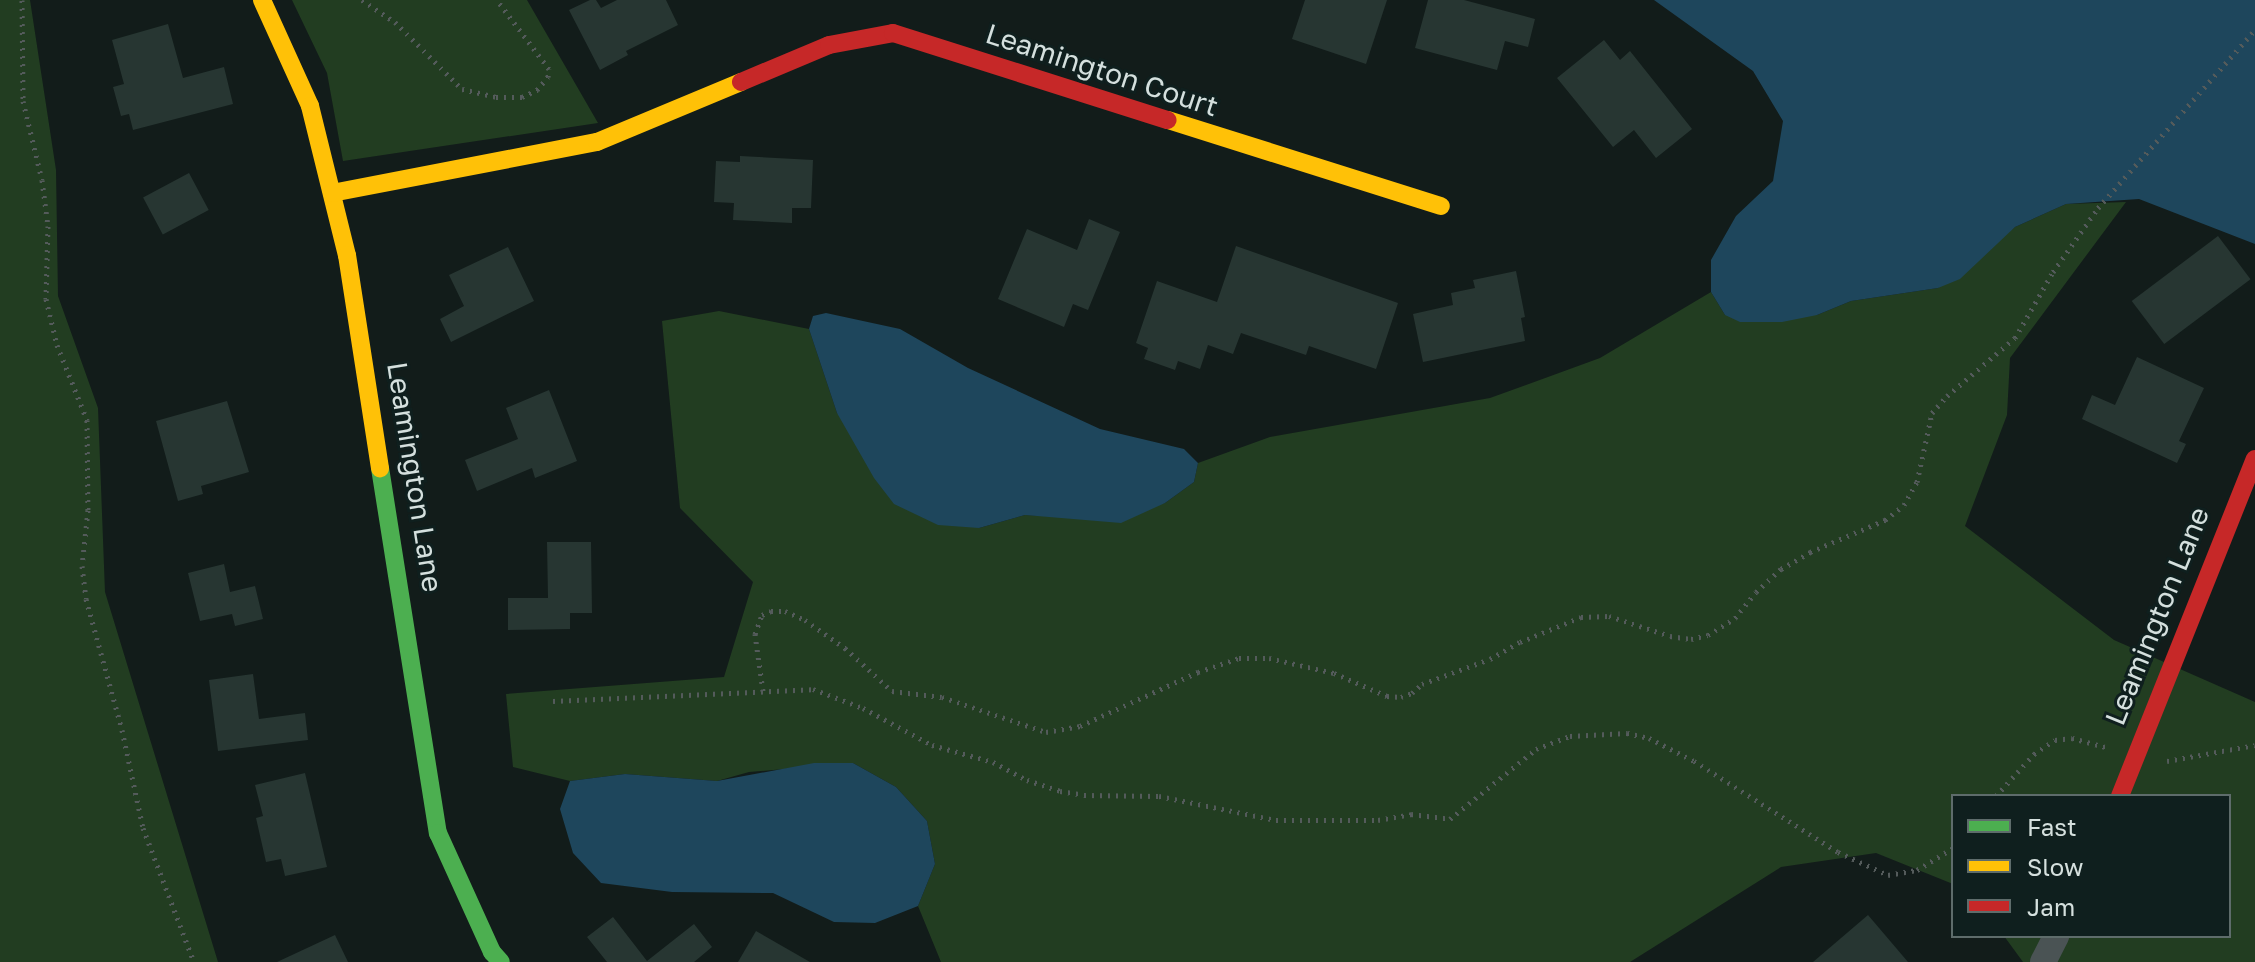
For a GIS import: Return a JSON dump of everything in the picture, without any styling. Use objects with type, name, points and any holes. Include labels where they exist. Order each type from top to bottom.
[{"type":"street","name":"Leamington Lane","points":[[262,0],[310,106],[349,270],[438,833],[492,952],[501,962]]},
{"type":"street","name":"Leamington Court","points":[[332,193],[597,142],[829,45],[893,33],[1441,206]]},
{"type":"street","name":"Leamington Lane","points":[[2121,794],[2255,459]]},
{"type":"street","points":[[2043,962],[2055,938]]},
{"type":"path","points":[[22,0],[23,101],[42,180],[48,226],[46,299],[57,345],[87,420],[88,510],[82,566],[86,599],[126,744],[143,828],[194,962]]},
{"type":"path","points":[[362,0],[395,22],[462,89],[496,97],[522,97],[537,90],[548,77],[549,69],[497,0]]},
{"type":"path","points":[[763,691],[755,634],[762,615],[771,611],[785,611],[805,620],[845,648],[892,691],[942,697],[1046,732],[1080,726],[1198,672],[1239,658],[1269,658],[1334,673],[1387,696],[1401,697],[1422,684],[1490,659],[1520,642],[1581,617],[1609,616],[1670,636],[1691,639],[1708,635],[1735,618],[1781,569],[1810,552],[1885,520],[1904,505],[1917,482],[1932,413],[1947,396],[2015,338],[2053,272],[2102,203],[2255,30]]},
{"type":"path","points":[[553,701],[813,689],[863,708],[932,745],[950,747],[993,762],[1027,780],[1060,791],[1084,795],[1159,796],[1276,820],[1378,820],[1411,814],[1450,819],[1536,749],[1570,736],[1627,733],[1649,738],[1694,761],[1838,852],[1888,875],[1917,870],[1951,849]]},
{"type":"path","points":[[1998,794],[2034,754],[2055,740],[2072,738],[2168,761],[2255,745]]},
{"type":"green space","points":[[0,0],[30,0],[56,170],[58,296],[98,408],[105,592],[218,962],[0,962]]},
{"type":"green space","points":[[292,0],[527,0],[598,123],[343,161],[327,73]]},
{"type":"green space","points":[[2126,202],[2010,358],[2007,415],[1965,526],[2114,640],[2255,702],[2255,962],[2023,962],[2005,938],[2231,938],[2231,794],[1951,794],[1951,883],[1876,853],[1781,867],[1630,962],[941,962],[918,906],[935,864],[927,821],[896,787],[853,763],[749,772],[717,781],[625,774],[570,781],[513,767],[506,694],[724,677],[753,582],[680,508],[662,321],[719,311],[809,329],[837,413],[979,528],[1025,515],[1071,517],[1165,503],[1194,482],[1198,463],[1270,437],[1490,398],[1600,358],[1711,292],[1725,315],[1817,315],[1851,301],[1938,288],[2015,227],[2066,204]]},
{"type":"water","points":[[1654,0],[2255,0],[2255,244],[2139,199],[2066,204],[2015,227],[1960,279],[1938,288],[1851,301],[1817,315],[1782,322],[1740,322],[1725,315],[1711,292],[1711,260],[1736,216],[1773,181],[1783,121],[1753,71]]},
{"type":"water","points":[[826,313],[900,329],[968,368],[1100,429],[1184,449],[1198,463],[1194,482],[1165,503],[1121,523],[1025,515],[979,528],[938,525],[894,504],[874,478],[837,413],[809,329],[813,316]]},
{"type":"water","points":[[814,763],[853,763],[896,787],[927,821],[935,864],[918,906],[875,923],[834,922],[773,893],[672,892],[601,883],[573,853],[560,809],[570,781],[625,774],[717,781]]},
{"type":"building","points":[[596,0],[601,8],[617,0],[666,0],[678,25],[626,51],[628,55],[600,70],[569,10]]},
{"type":"building","points":[[1305,0],[1387,0],[1366,64],[1292,39]]},
{"type":"building","points":[[1428,0],[1464,0],[1535,19],[1528,47],[1505,41],[1497,70],[1415,48]]},
{"type":"building","points":[[168,24],[183,78],[224,67],[233,104],[133,130],[129,114],[121,116],[113,87],[124,84],[112,40]]},
{"type":"building","points":[[1604,40],[1620,60],[1630,51],[1692,129],[1656,158],[1634,130],[1613,147],[1557,78]]},
{"type":"building","points":[[740,156],[813,160],[811,208],[792,208],[792,223],[733,220],[734,203],[714,202],[716,161],[740,162]]},
{"type":"building","points":[[189,173],[209,210],[163,234],[143,197]]},
{"type":"building","points":[[1089,219],[1120,232],[1088,310],[1073,304],[1064,327],[998,299],[1027,229],[1077,250]]},
{"type":"building","points":[[2218,236],[2250,279],[2164,344],[2132,301]]},
{"type":"building","points":[[1236,246],[1398,303],[1376,369],[1309,346],[1306,355],[1241,333],[1233,354],[1208,345],[1200,369],[1178,361],[1175,370],[1144,359],[1148,348],[1136,343],[1157,281],[1217,302]]},
{"type":"building","points":[[508,247],[534,301],[451,342],[440,319],[464,306],[449,275]]},
{"type":"building","points":[[1516,271],[1525,317],[1521,318],[1525,341],[1423,362],[1413,314],[1453,305],[1451,293],[1475,288],[1473,280]]},
{"type":"building","points":[[2137,357],[2204,388],[2179,441],[2186,444],[2177,463],[2082,419],[2092,395],[2115,405]]},
{"type":"building","points":[[549,390],[577,461],[535,478],[532,468],[477,491],[465,460],[518,439],[506,408]]},
{"type":"building","points":[[227,401],[249,472],[201,486],[203,494],[178,501],[156,421]]},
{"type":"building","points":[[547,542],[591,542],[592,613],[570,613],[570,629],[508,630],[508,598],[548,598]]},
{"type":"building","points":[[224,564],[230,592],[255,586],[263,619],[235,626],[232,614],[200,621],[188,573]]},
{"type":"building","points":[[253,674],[259,719],[305,713],[308,740],[218,751],[209,680]]},
{"type":"building","points":[[305,773],[327,867],[285,876],[281,859],[266,862],[256,818],[263,816],[255,785]]},
{"type":"building","points":[[1868,915],[1908,962],[1813,962]]},
{"type":"building","points":[[613,917],[647,961],[694,924],[712,947],[694,962],[607,962],[587,937]]},
{"type":"building","points":[[756,931],[810,962],[738,962]]},
{"type":"building","points":[[335,935],[348,962],[277,962]]},
{"type":"traffic: fast","points":[[380,468],[438,833],[492,952],[501,962]]},
{"type":"traffic: slow","points":[[262,0],[310,106],[347,255],[380,468]]},
{"type":"traffic: slow","points":[[332,193],[597,142],[741,82]]},
{"type":"traffic: slow","points":[[1168,120],[1441,206]]},
{"type":"traffic: jam","points":[[741,82],[829,45],[893,33],[1168,120]]},
{"type":"traffic: jam","points":[[2121,794],[2255,459]]}]
